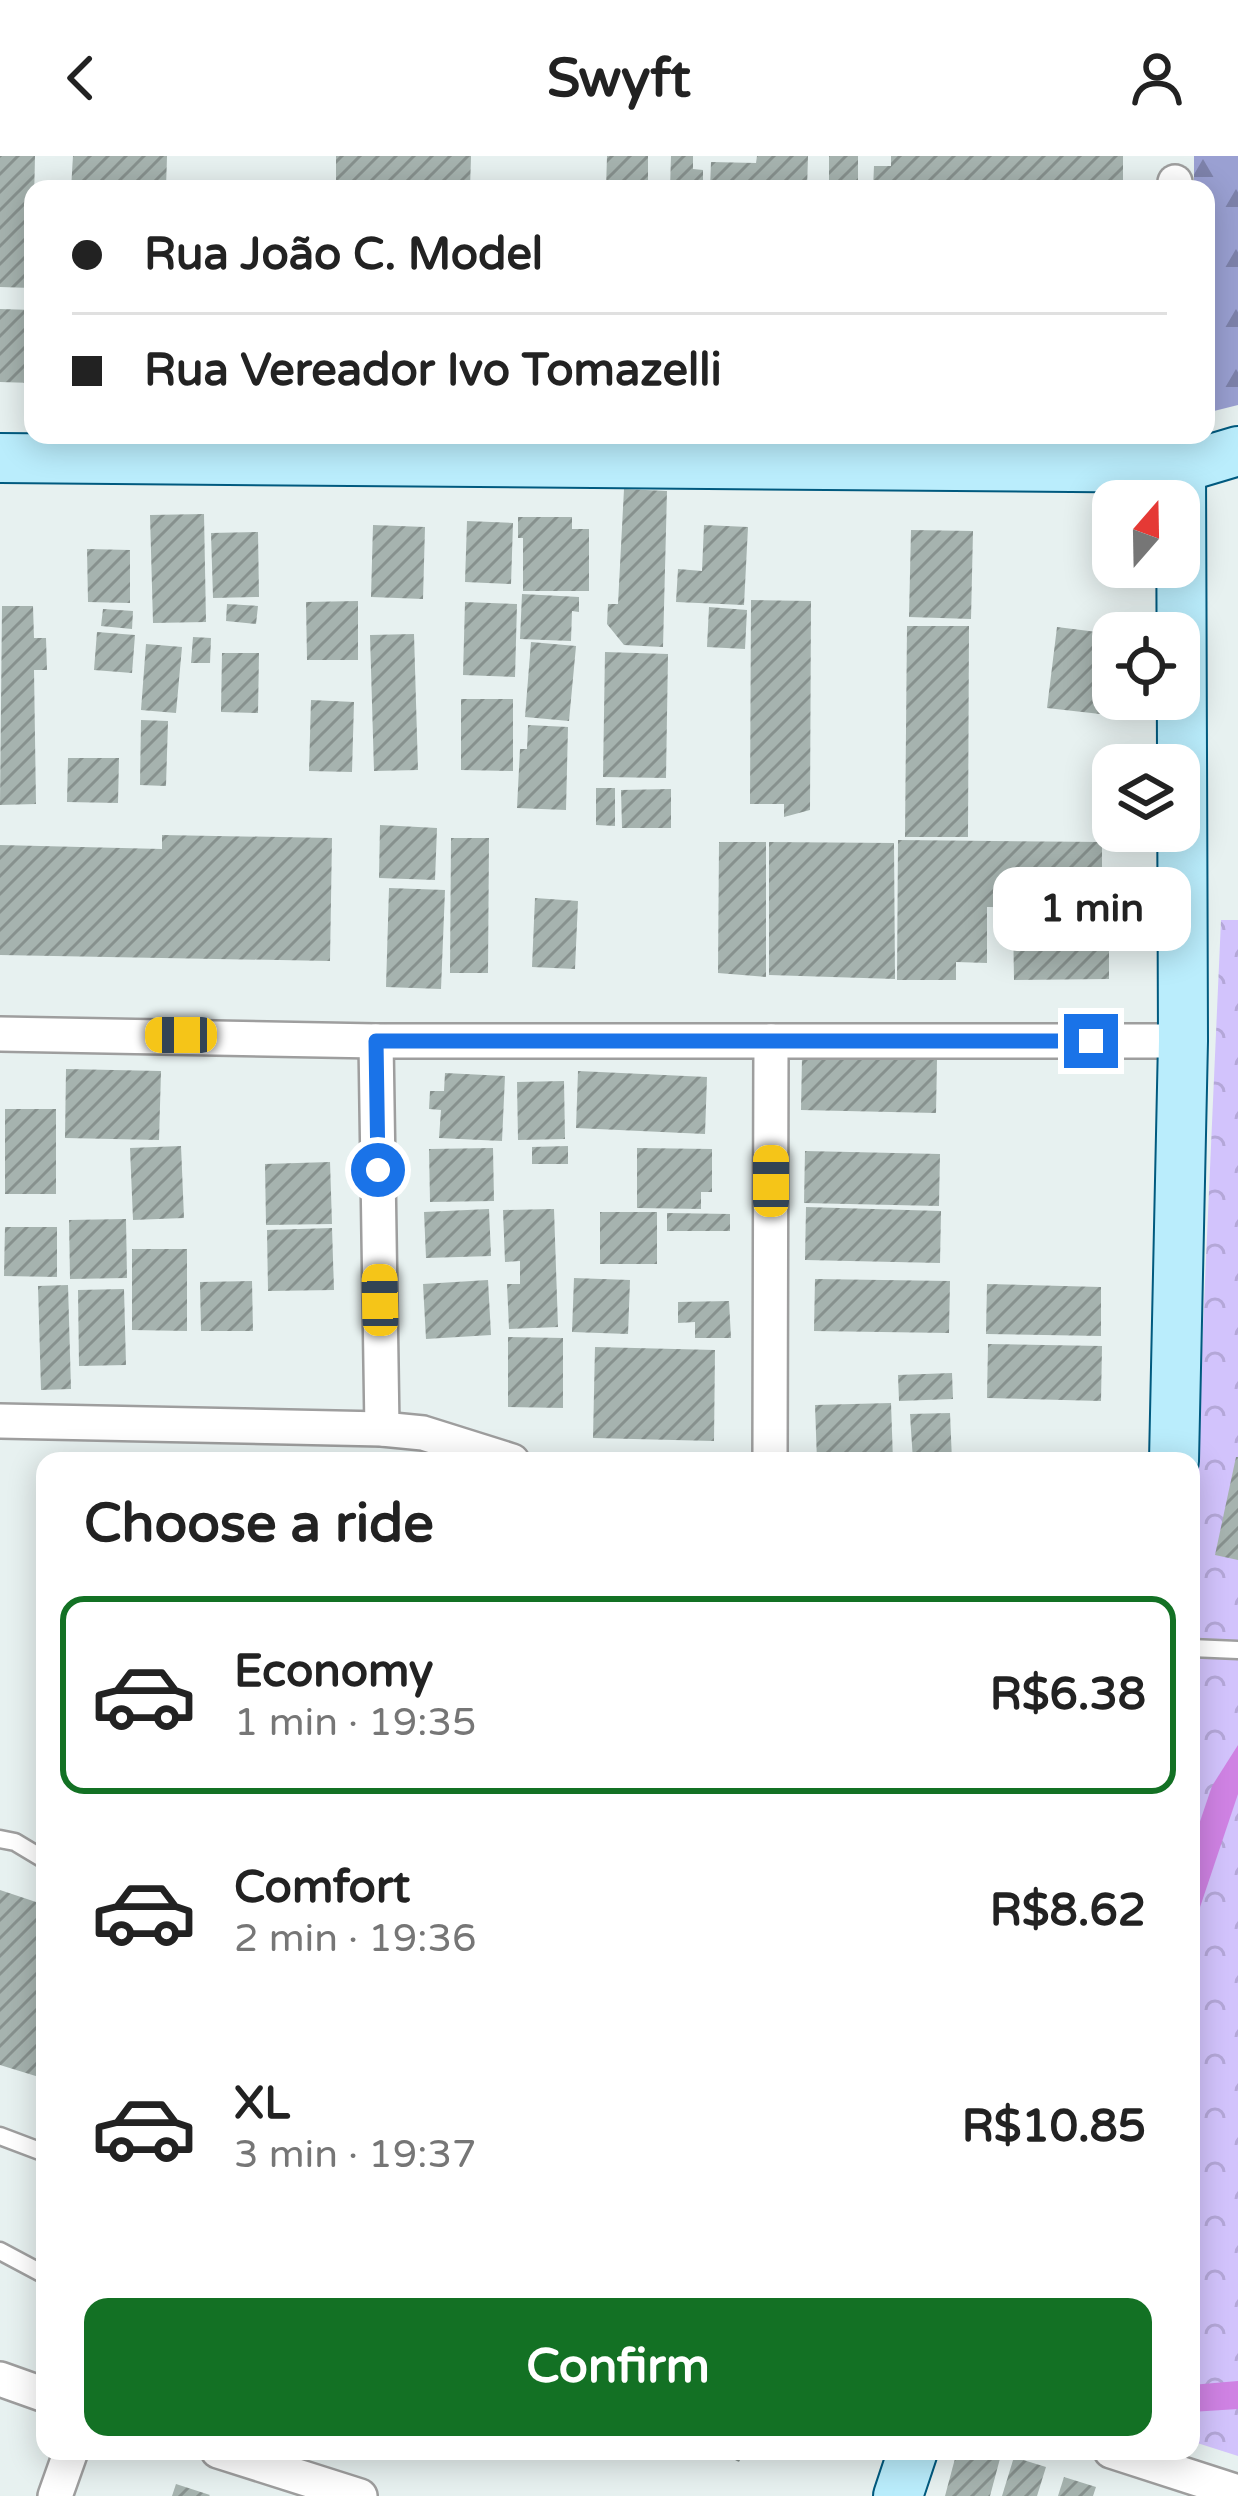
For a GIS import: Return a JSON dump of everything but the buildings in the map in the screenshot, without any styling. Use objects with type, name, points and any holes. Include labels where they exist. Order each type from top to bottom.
[{"type":"street","points":[[1174,1452],[1183,1041],[1180,452]]},
{"type":"street","points":[[0,458],[1238,452]]},
{"type":"street","points":[[0,1034],[376,1041],[1183,1041]]},
{"type":"street","points":[[770,1452],[771,1040]]},
{"type":"street","points":[[376,1041],[382,1429]]},
{"type":"street","points":[[0,1421],[382,1429],[423,1433],[483,1452]]},
{"type":"street","points":[[0,2379],[36,2392]]},
{"type":"street","points":[[55,2496],[68,2460]]},
{"type":"street","points":[[246,2460],[360,2496]]},
{"type":"street","points":[[898,2496],[910,2460]]},
{"type":"street","points":[[1139,2460],[1238,2492]]},
{"type":"lane","points":[[1200,1648],[1238,1650]]},
{"type":"lane","points":[[0,1838],[36,1856]]},
{"type":"lane","points":[[0,2137],[36,2150]]},
{"type":"lane","points":[[0,2251],[36,2270]]},
{"type":"green space","points":[[1194,156],[1238,156],[1238,405],[1215,411],[1215,180],[1194,180]]},
{"type":"green space","points":[[1221,920],[1238,920],[1238,2456],[1200,2444],[1197,1452]]},
{"type":"shaded area","points":[[1238,1745],[1238,1794],[1200,1907],[1200,1821],[1212,1786]]},
{"type":"shaded area","points":[[1238,2381],[1238,2409],[1200,2411],[1200,2384]]},
{"type":"route","points":[[378,1170],[376,1041],[1091,1041]]}]
